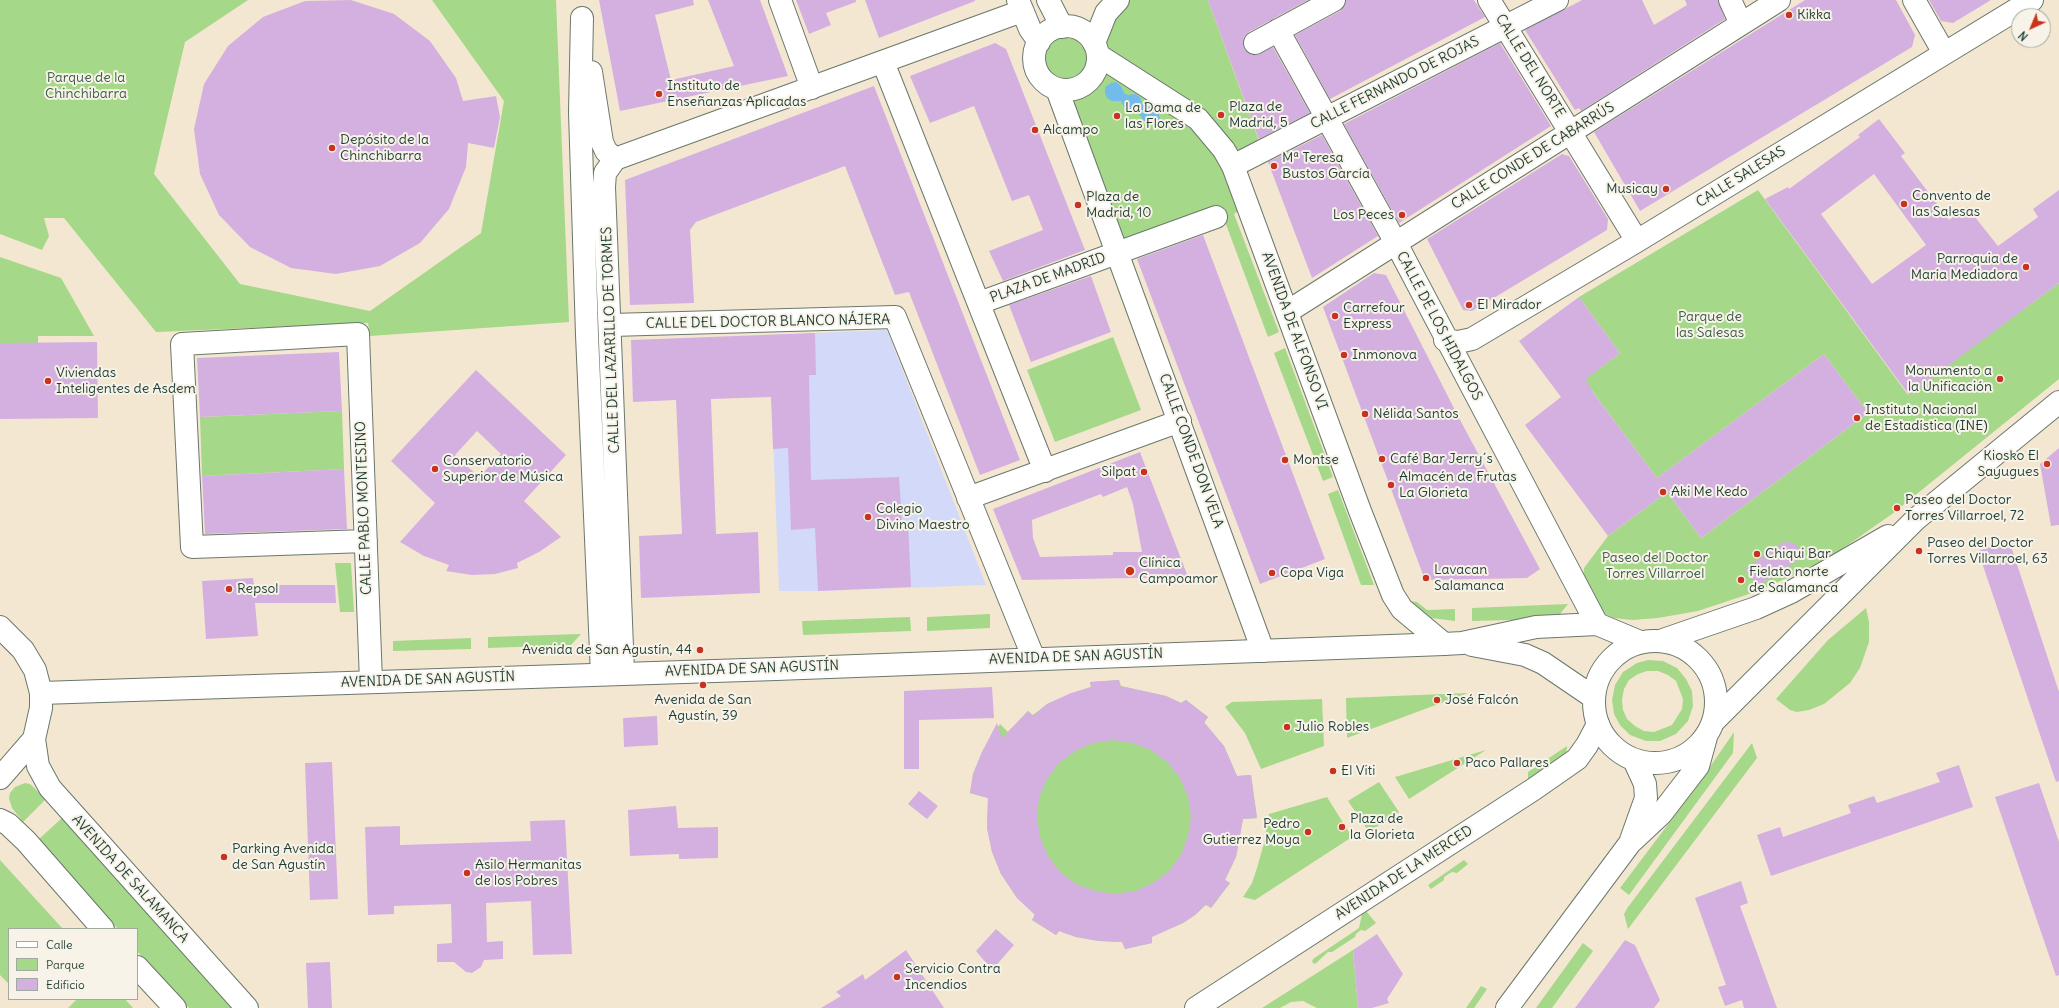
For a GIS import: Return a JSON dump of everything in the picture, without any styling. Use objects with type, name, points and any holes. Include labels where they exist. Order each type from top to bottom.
[{"type":"main road","points":[[780,0],[812,88]]},
{"type":"main road","points":[[1048,0],[1062,27]]},
{"type":"main road","points":[[1096,49],[1084,32],[1070,26],[1062,27],[1049,32],[1039,42],[1035,58],[1039,75],[1047,84],[1057,89],[1067,91],[1078,89],[1087,84],[1094,76],[1098,66],[1096,49],[1106,13],[1118,0]]},
{"type":"main road","points":[[1255,43],[1334,0]]},
{"type":"main road","name":"CALLE DEL NORTE","points":[[1489,0],[1637,241]]},
{"type":"main road","name":"CALLE FERNANDO DE ROJAS","points":[[1233,166],[1556,0]]},
{"type":"main road","points":[[1730,0],[1741,24]]},
{"type":"main road","name":"CALLE CONDE DE CABARRÚS","points":[[1287,312],[1779,0]]},
{"type":"main road","points":[[1914,0],[1944,53]]},
{"type":"main road","name":"CALLE SALESAS","points":[[1446,340],[1458,342],[1472,339],[1637,241],[2032,0]]},
{"type":"main road","points":[[615,159],[883,62],[1020,5],[1030,29],[1039,42]]},
{"type":"main road","name":"CALLE DEL LAZARILLO DE TORMES","points":[[580,9],[602,142],[606,151],[615,159],[604,173],[611,325],[613,674]]},
{"type":"main road","name":"CALLE DEL LAZARILLO DE TORMES","points":[[580,9],[580,112],[587,335],[613,674]]},
{"type":"main road","name":"CALLE DE LOS HIDALGOS","points":[[1278,30],[1325,118],[1396,243],[1597,624]]},
{"type":"main road","name":"AVENIDA DE ALFONSO VI","points":[[1096,49],[1198,119],[1224,150],[1233,166],[1360,511],[1393,595],[1402,609],[1453,644]]},
{"type":"main road","points":[[883,62],[980,303],[1045,472]]},
{"type":"main road","name":"PLAZA DE MADRID","points":[[1057,89],[1117,253]]},
{"type":"main road","name":"PLAZA DE MADRID","points":[[980,303],[1216,216]]},
{"type":"main road","name":"CALLE CONDE DON VELA","points":[[1117,253],[1264,650]]},
{"type":"main road","name":"CALLE DEL DOCTOR BLANCO NÁJERA","points":[[611,325],[895,318],[1034,659]]},
{"type":"main road","name":"CALLE PABLO MONTESINO","points":[[366,541],[192,547],[182,344],[358,334],[366,541],[371,682]]},
{"type":"main road","points":[[1916,519],[1791,592],[1756,608],[1663,640],[1640,642],[1622,649],[1608,661],[1598,679],[1593,697],[1598,724],[1607,740],[1620,752],[1634,760],[1654,763],[1672,761],[1689,754],[1710,729],[1916,519],[2059,402]]},
{"type":"main road","points":[[968,498],[1045,472],[1180,421]]},
{"type":"main road","name":"AVENIDA DE SAN AGUSTÍN","points":[[42,693],[1453,644],[1536,627],[1597,624],[1640,642]]},
{"type":"main road","points":[[0,627],[23,650],[35,670],[42,693],[41,708],[34,738],[0,778]]},
{"type":"main road","points":[[1508,1008],[1630,843],[1661,814],[1698,766],[1710,729],[1716,696],[1708,670],[1690,651],[1679,645],[1663,640]]},
{"type":"main road","name":"AVENIDA DE SAN AGUSTÍN","points":[[1453,644],[1525,655],[1543,663],[1593,697]]},
{"type":"main road","name":"AVENIDA DE LA MERCED","points":[[1196,1008],[1540,785],[1577,759],[1587,745],[1598,724]]},
{"type":"main road","name":"AVENIDA DE SALAMANCA","points":[[34,738],[38,766],[50,788],[247,1008]]},
{"type":"main road","points":[[1630,843],[1646,798],[1645,784],[1634,760]]},
{"type":"main road","points":[[0,820],[8,824],[26,841],[102,928]]},
{"type":"main road","points":[[138,967],[175,1008]]},
{"type":"shaded area","name":"Colegio Divino Maestro","points":[[887,330],[986,585],[779,591],[769,335]]},
{"type":"green space","name":"Parque de la Chinchibarra","points":[[0,0],[248,0],[185,42],[154,174],[240,284],[370,311],[481,233],[504,101],[432,0],[556,0],[569,322],[370,336],[368,323],[156,332],[64,218],[44,218],[49,236],[42,250],[0,234]]},
{"type":"green space","points":[[1118,0],[1208,0],[1259,141],[1233,166],[1248,205],[1234,214],[1279,332],[1268,337],[1224,219],[1202,232],[1137,258],[1117,253],[1067,91],[1078,89],[1087,83],[1093,76]]},
{"type":"green space","points":[[1062,38],[1070,38],[1078,41],[1084,47],[1087,59],[1084,71],[1078,77],[1070,80],[1062,80],[1054,77],[1048,71],[1045,63],[1045,55],[1048,47],[1054,41]]},
{"type":"green space","points":[[1758,190],[1908,395],[2059,283],[2059,379],[1892,514],[1842,549],[1799,573],[1755,592],[1698,611],[1658,618],[1632,620],[1614,618],[1601,612],[1583,579],[1584,568],[1608,536],[1667,492],[1701,538],[1868,413],[1824,354],[1657,478],[1584,380],[1620,353],[1579,297]]},
{"type":"green space","points":[[0,257],[61,278],[94,336],[38,336],[38,343],[0,343]]},
{"type":"green space","points":[[1113,337],[1141,410],[1055,442],[1027,370]]},
{"type":"green space","points":[[1285,348],[1333,477],[1323,481],[1274,353]]},
{"type":"green space","points":[[342,411],[344,469],[202,476],[200,417]]},
{"type":"green space","points":[[1338,490],[1374,585],[1361,585],[1328,494]]},
{"type":"green space","points":[[335,563],[351,563],[354,612],[340,612]]},
{"type":"green space","points":[[1410,601],[1417,602],[1427,610],[1455,609],[1455,621],[1431,618]]},
{"type":"green space","points":[[1568,604],[1560,614],[1549,619],[1472,621],[1472,608]]},
{"type":"green space","points":[[1866,608],[1869,622],[1869,642],[1860,668],[1850,683],[1824,704],[1809,710],[1797,712],[1790,710],[1776,699],[1828,640]]},
{"type":"green space","points":[[990,614],[990,628],[927,631],[927,617]]},
{"type":"green space","points":[[910,617],[911,631],[803,635],[802,621]]},
{"type":"green space","points":[[581,634],[571,645],[488,648],[488,637]]},
{"type":"green space","points":[[471,638],[471,649],[393,651],[393,641]]},
{"type":"green space","points":[[1648,660],[1663,661],[1677,668],[1686,679],[1692,691],[1693,706],[1688,721],[1676,734],[1660,741],[1646,741],[1630,735],[1620,725],[1614,714],[1612,700],[1615,685],[1623,672],[1637,663]],"holes":[[[1647,671],[1658,671],[1668,675],[1676,681],[1683,699],[1682,709],[1672,725],[1654,732],[1644,731],[1627,719],[1623,710],[1622,700],[1624,689],[1629,680],[1638,674]]]},
{"type":"green space","points":[[1119,680],[1121,686],[1166,696],[1181,703],[1186,700],[1208,717],[1204,723],[1224,746],[1237,776],[1251,775],[1257,818],[1243,819],[1236,857],[1225,880],[1230,883],[1211,908],[1206,905],[1183,923],[1152,936],[1152,943],[1125,949],[1122,942],[1099,941],[1076,937],[1059,931],[1056,935],[1032,920],[1035,914],[1017,898],[1001,874],[992,852],[987,828],[988,798],[970,793],[973,774],[982,752],[1000,724],[1008,732],[1028,711],[1033,715],[1047,704],[1091,687],[1090,682]]},
{"type":"green space","points":[[1468,693],[1347,738],[1346,698]]},
{"type":"green space","points":[[1322,699],[1324,746],[1261,769],[1245,733],[1225,707],[1232,702]]},
{"type":"green space","points":[[1734,732],[1733,753],[1629,895],[1620,888],[1694,790]]},
{"type":"green space","points":[[1752,743],[1757,758],[1628,929],[1624,914],[1628,907]]},
{"type":"green space","points":[[1567,746],[1566,757],[1528,783],[1528,772]]},
{"type":"green space","points":[[1486,750],[1409,799],[1395,777]]},
{"type":"green space","points":[[1379,782],[1399,812],[1369,832],[1348,801]]},
{"type":"green space","points":[[25,783],[30,784],[46,799],[23,822],[12,808],[9,798],[10,793],[15,787]]},
{"type":"green space","points":[[1327,797],[1352,837],[1255,900],[1243,897],[1252,883],[1257,868],[1264,843],[1269,814]]},
{"type":"green space","points":[[62,818],[233,1008],[189,1008],[138,952],[138,928],[117,928],[39,839]]},
{"type":"green space","points":[[0,860],[62,928],[8,928],[8,983],[0,975]]},
{"type":"green space","points":[[1464,860],[1468,864],[1457,873],[1452,872],[1444,877],[1444,880],[1431,889],[1428,885]]},
{"type":"green space","points":[[1366,911],[1376,923],[1365,931],[1361,930],[1355,937],[1332,952],[1328,952],[1315,964],[1312,962],[1313,959],[1359,928],[1362,914]]},
{"type":"green space","points":[[1583,943],[1593,951],[1552,1008],[1536,1008]]},
{"type":"green space","points":[[1353,950],[1358,1008],[1317,1008],[1303,1001],[1291,1002],[1280,1008],[1262,1008]]},
{"type":"green space","points":[[1481,986],[1487,989],[1474,1008],[1466,1008]]},
{"type":"green space","points":[[76,1000],[126,1000],[133,1008],[68,1008]]},
{"type":"water","points":[[1116,82],[1121,86],[1124,93],[1128,95],[1135,94],[1140,97],[1142,103],[1146,106],[1156,107],[1160,118],[1156,123],[1146,123],[1138,113],[1126,111],[1121,101],[1112,101],[1107,98],[1105,87]]},
{"type":"building","name":"Depósito de la Chinchibarra","points":[[351,0],[394,14],[430,41],[456,78],[463,101],[496,96],[500,117],[494,148],[468,143],[466,167],[449,209],[420,243],[380,266],[336,274],[291,268],[250,247],[219,215],[200,174],[194,129],[204,84],[228,46],[263,17],[305,1]]},
{"type":"building","points":[[599,0],[693,0],[694,5],[655,15],[671,80],[734,66],[708,0],[760,0],[788,76],[620,111]]},
{"type":"building","points":[[796,0],[856,0],[856,2],[826,13],[831,25],[809,34]]},
{"type":"building","points":[[865,0],[975,0],[975,1],[879,38]]},
{"type":"building","points":[[1208,0],[1308,0],[1249,32],[1244,37],[1243,43],[1244,49],[1248,53],[1254,55],[1273,47],[1310,113],[1259,139]]},
{"type":"building","points":[[1346,0],[1474,0],[1485,17],[1330,99],[1295,35],[1340,11],[1345,6]]},
{"type":"building","points":[[1582,0],[1642,0],[1654,25],[1687,5],[1685,0],[1718,0],[1725,19],[1581,111],[1579,108],[1575,110],[1525,30]]},
{"type":"building","points":[[1805,0],[1896,0],[1915,35],[1912,47],[1640,211],[1594,132]]},
{"type":"building","points":[[1929,0],[1991,0],[1953,23],[1941,21]]},
{"type":"building","points":[[995,43],[1006,49],[1085,250],[1003,281],[989,251],[1043,230],[1029,195],[1012,201],[974,106],[930,123],[910,76]]},
{"type":"building","points":[[1500,43],[1551,126],[1399,223],[1344,124]]},
{"type":"building","points":[[874,86],[1020,460],[980,475],[909,292],[895,295],[845,166],[696,222],[690,230],[694,303],[630,305],[625,180]]},
{"type":"building","points":[[1879,119],[1905,153],[1901,156],[1949,220],[1967,207],[1998,246],[2038,217],[2033,209],[2059,190],[2059,283],[1909,395],[1765,199],[1788,187],[1789,189],[1860,137],[1858,135]],"holes":[[[1874,174],[1926,245],[1872,284],[1821,214]]]},
{"type":"building","points":[[1322,135],[1378,236],[1312,278],[1268,162]]},
{"type":"building","points":[[1562,154],[1569,156],[1608,219],[1607,230],[1472,311],[1463,310],[1427,239]]},
{"type":"building","points":[[1203,235],[1325,559],[1260,584],[1137,259]]},
{"type":"building","points":[[1374,273],[1386,275],[1459,418],[1540,569],[1527,578],[1425,580],[1323,307]]},
{"type":"building","points":[[1091,276],[1111,332],[1031,362],[1009,305]]},
{"type":"building","points":[[1579,297],[1620,353],[1586,379],[1592,391],[1657,478],[1824,354],[1868,413],[1701,538],[1667,492],[1608,536],[1525,425],[1561,397],[1519,341]]},
{"type":"building","points":[[815,333],[816,375],[809,375],[811,480],[899,477],[902,522],[908,523],[911,587],[818,591],[815,528],[791,530],[788,448],[773,449],[771,397],[711,399],[716,534],[758,532],[760,593],[641,598],[639,536],[682,534],[676,400],[633,402],[631,340]]},
{"type":"building","name":"Viviendas Inteligentes de Asdem","points":[[97,342],[98,418],[0,419],[0,343]]},
{"type":"building","points":[[339,352],[342,411],[200,417],[197,358]]},
{"type":"building","name":"Conservatorio Superior de Música","points":[[476,370],[566,455],[524,501],[561,537],[539,552],[517,563],[518,568],[495,574],[472,575],[446,571],[449,565],[424,556],[400,542],[435,503],[391,461]],"holes":[[[477,431],[501,454],[479,477],[455,455]]]},
{"type":"building","points":[[2059,448],[2059,525],[2051,526],[2040,464]]},
{"type":"building","points":[[1140,452],[1188,577],[1022,580],[993,509]],"holes":[[[1127,487],[1133,504],[1142,552],[1113,552],[1113,555],[1040,557],[1033,538],[1032,520],[1101,494],[1103,497]]]},
{"type":"building","points":[[344,469],[347,529],[205,534],[202,476]]},
{"type":"building","points":[[2009,540],[2059,692],[2059,781],[2056,782],[1978,551]]},
{"type":"building","points":[[1785,541],[1795,544],[1800,549],[1798,560],[1757,586],[1745,569]]},
{"type":"building","points":[[253,578],[254,585],[335,585],[336,603],[255,603],[258,636],[206,639],[202,581]]},
{"type":"building","points":[[1119,680],[1120,686],[1166,696],[1181,703],[1186,700],[1208,717],[1204,722],[1224,746],[1237,776],[1251,775],[1257,818],[1243,819],[1236,857],[1225,880],[1230,883],[1211,908],[1206,904],[1195,915],[1183,923],[1152,937],[1152,943],[1125,949],[1122,942],[1099,941],[1076,937],[1059,931],[1056,935],[1032,920],[1035,915],[1017,898],[1001,874],[992,852],[987,828],[988,798],[970,793],[973,774],[982,752],[997,723],[1002,738],[1028,711],[1033,716],[1047,704],[1071,693],[1091,687],[1090,682]],"holes":[[[1113,740],[1133,743],[1151,750],[1167,762],[1180,778],[1188,797],[1191,816],[1188,836],[1181,855],[1169,871],[1153,883],[1135,891],[1115,894],[1095,891],[1076,884],[1060,872],[1048,856],[1040,837],[1037,817],[1039,798],[1047,779],[1059,763],[1075,751],[1093,743]]]},
{"type":"building","points":[[992,687],[994,718],[919,720],[919,769],[904,769],[904,691]]},
{"type":"building","points":[[657,716],[658,745],[624,747],[623,718]]},
{"type":"building","points":[[332,762],[338,899],[310,900],[305,763]]},
{"type":"building","points":[[1959,765],[1973,807],[1771,876],[1757,835],[1780,827],[1783,837],[1851,813],[1848,805],[1874,796],[1877,803],[1940,782],[1936,773]]},
{"type":"building","points":[[2039,783],[2059,842],[2059,975],[2056,976],[1995,797]]},
{"type":"building","points":[[919,791],[938,806],[927,819],[908,804]]},
{"type":"building","points":[[676,806],[678,828],[718,827],[718,858],[679,859],[679,854],[630,856],[628,810]]},
{"type":"building","name":"Asilo Hermanitas de los Pobres","points":[[565,820],[572,954],[533,955],[531,901],[486,903],[487,942],[503,941],[503,959],[484,960],[481,967],[472,973],[466,972],[454,962],[437,962],[437,944],[452,943],[451,904],[394,906],[394,914],[368,915],[365,827],[400,826],[400,845],[531,841],[530,821]]},
{"type":"building","points":[[1741,881],[1748,903],[1740,906],[1777,1008],[1744,1008],[1742,1000],[1725,1006],[1718,987],[1726,985],[1695,898]]},
{"type":"building","points":[[996,929],[1014,945],[992,970],[976,951]]},
{"type":"building","points":[[1377,934],[1403,974],[1387,999],[1389,1003],[1372,1008],[1358,1008],[1353,950]]},
{"type":"building","points":[[1625,940],[1635,945],[1660,1000],[1654,1008],[1575,1008]]},
{"type":"building","name":"Servicio Contra Incendios","points":[[906,950],[944,1008],[821,1008],[841,996],[836,992],[863,974],[865,980]]},
{"type":"building","points":[[330,962],[332,1008],[308,1008],[306,963]]},
{"type":"place","name":"Kikka","points":[[1789,15]]},
{"type":"place","name":"Instituto de Enseñanzas Aplicadas","points":[[659,94]]},
{"type":"place","name":"Plaza de Madrid, 5","points":[[1221,115]]},
{"type":"place","name":"La Dama de las Flores","points":[[1117,116]]},
{"type":"place","name":"Alcampo","points":[[1035,130]]},
{"type":"place","name":"Depósito de la Chinchibarra","points":[[332,148]]},
{"type":"place","name":"Mª Teresa Bustos García","points":[[1274,166]]},
{"type":"place","name":"Musicay","points":[[1666,189]]},
{"type":"place","name":"Convento de las Salesas","points":[[1904,204]]},
{"type":"place","name":"Plaza de Madrid, 10","points":[[1078,205]]},
{"type":"place","name":"Los Peces","points":[[1402,215]]},
{"type":"place","name":"Parroquia de María Mediadora","points":[[2026,267]]},
{"type":"place","name":"El Mirador","points":[[1469,305]]},
{"type":"place","name":"Carrefour Express","points":[[1335,316]]},
{"type":"place","name":"Inmonova","points":[[1344,355]]},
{"type":"place","name":"Monumento a la Unificación","points":[[2000,379]]},
{"type":"place","name":"Viviendas Inteligentes de Asdem","points":[[48,381]]},
{"type":"place","name":"Nélida Santos","points":[[1365,414]]},
{"type":"place","name":"Instituto Nacional de Estadística (INE)","points":[[1857,418]]},
{"type":"place","name":"Café Bar Jerry´s","points":[[1382,459]]},
{"type":"place","name":"Montse","points":[[1285,460]]},
{"type":"place","name":"Kiosko El Sayugues","points":[[2047,464]]},
{"type":"place","name":"Conservatorio Superior de Música","points":[[435,469]]},
{"type":"place","name":"Silpat","points":[[1144,472]]},
{"type":"place","name":"Almacén de Frutas La Glorieta","points":[[1391,485]]},
{"type":"place","name":"Aki Me Kedo","points":[[1663,492]]},
{"type":"place","name":"Paseo del Doctor Torres Villarroel, 72","points":[[1897,508]]},
{"type":"place","name":"Colegio Divino Maestro","points":[[868,517]]},
{"type":"place","name":"Paseo del Doctor Torres Villarroel, 63","points":[[1919,551]]},
{"type":"place","name":"Chiqui Bar","points":[[1757,554]]},
{"type":"place","name":"Clínica Campoamor","points":[[1130,571]]},
{"type":"place","name":"Copa Viga","points":[[1272,573]]},
{"type":"place","name":"Lavacan Salamanca","points":[[1426,578]]},
{"type":"place","name":"Fielato norte de Salamanca","points":[[1741,580]]},
{"type":"place","name":"Repsol","points":[[229,589]]},
{"type":"place","name":"Avenida de San Agustín, 44","points":[[700,650]]},
{"type":"place","name":"Avenida de San Agustín, 39","points":[[703,685]]},
{"type":"place","name":"José Falcón","points":[[1437,700]]},
{"type":"place","name":"Julio Robles","points":[[1287,727]]},
{"type":"place","name":"Paco Pallares","points":[[1457,763]]},
{"type":"place","name":"El Viti","points":[[1333,771]]},
{"type":"place","name":"Plaza de la Glorieta","points":[[1342,827]]},
{"type":"place","name":"Pedro Gutierrez Moya","points":[[1308,832]]},
{"type":"place","name":"Parking Avenida de San Agustín","points":[[224,857]]},
{"type":"place","name":"Asilo Hermanitas de los Pobres","points":[[467,873]]},
{"type":"place","name":"Servicio Contra Incendios","points":[[897,977]]},
{"type":"park label","name":"Parque de las Salesas","points":[[1710,326]]},
{"type":"park label","name":"Paseo del Doctor Torres Villarroel","points":[[1655,566]]}]
